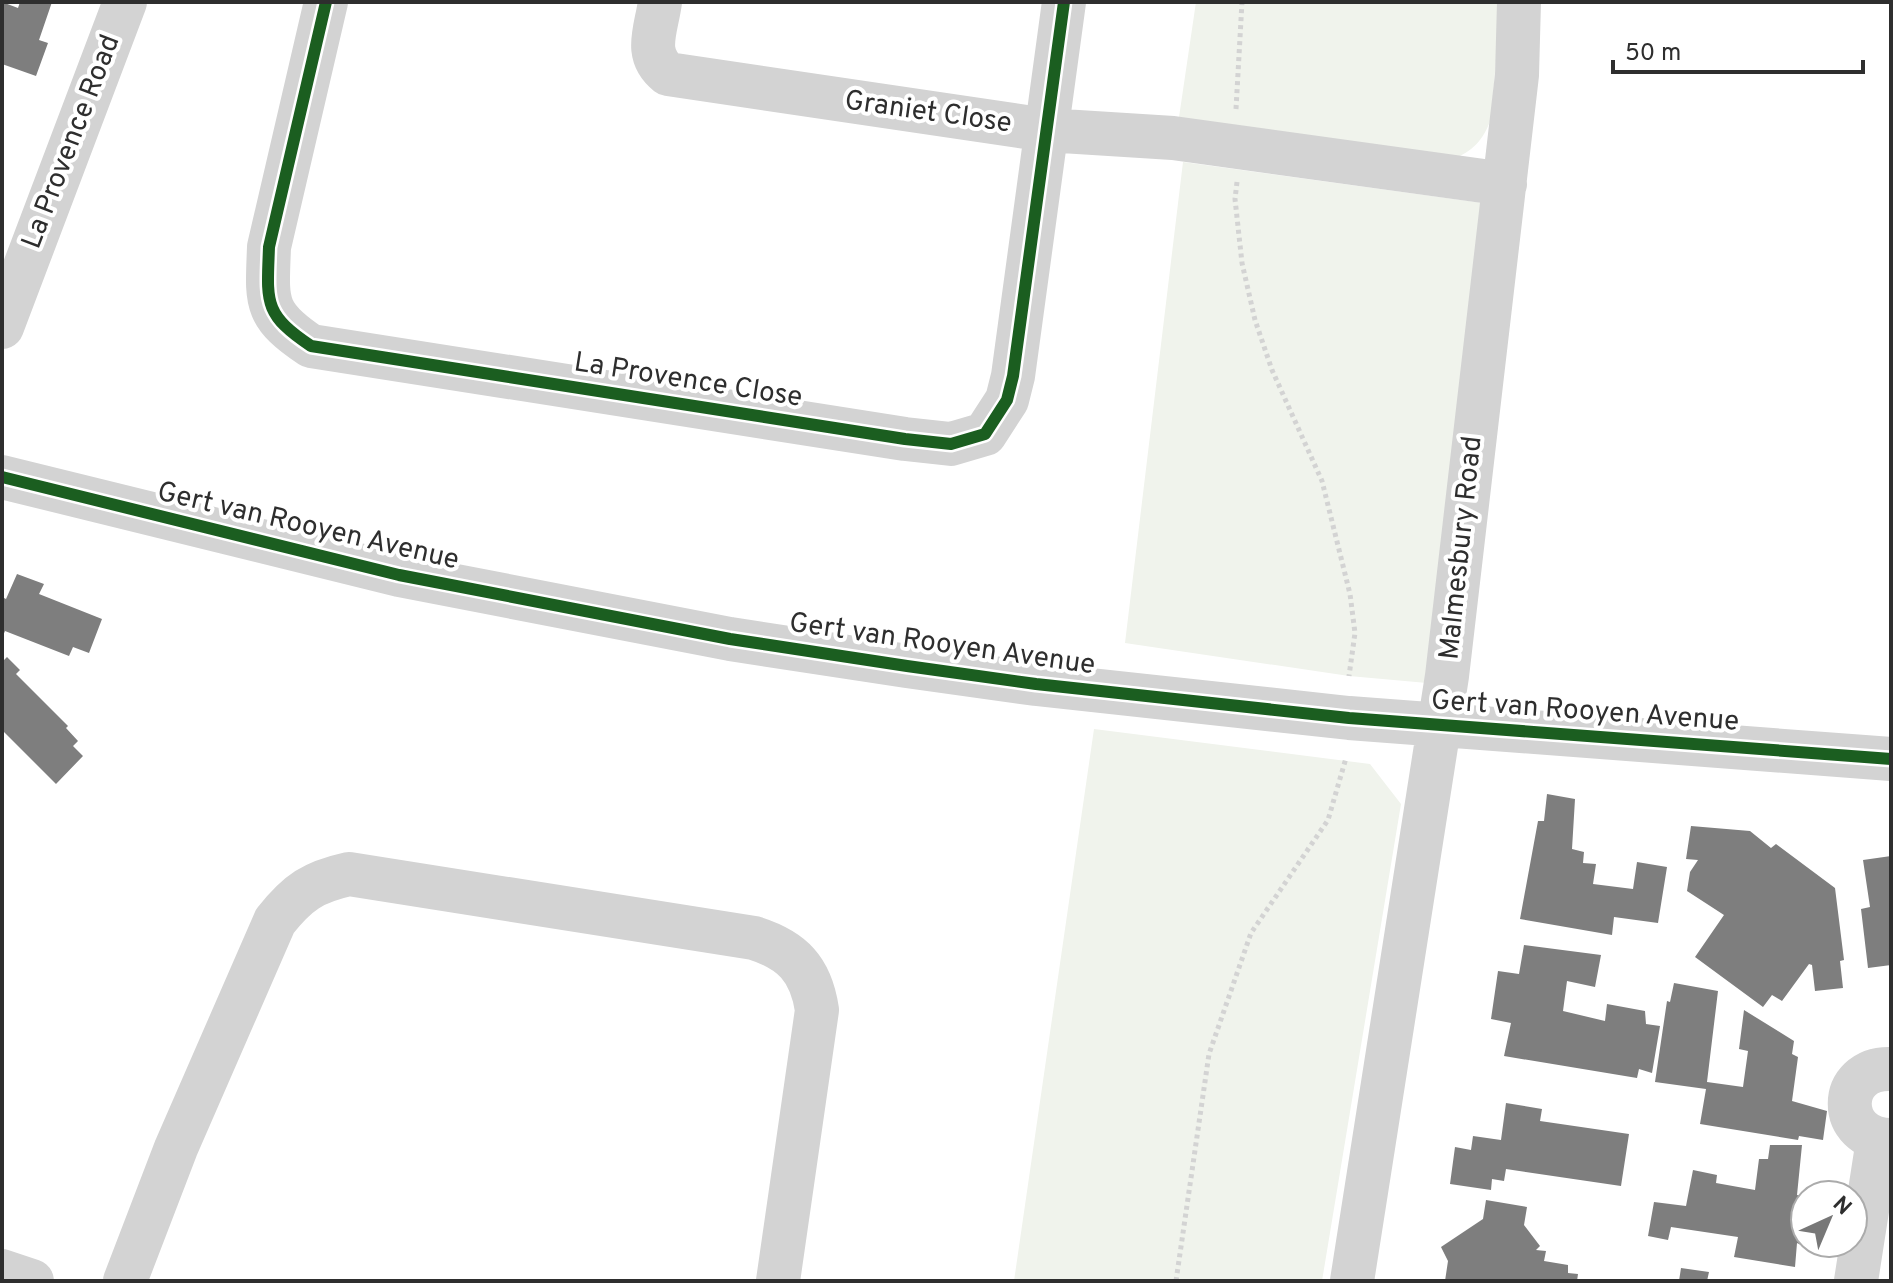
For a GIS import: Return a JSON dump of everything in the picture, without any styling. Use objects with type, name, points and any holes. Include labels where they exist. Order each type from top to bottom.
[{"type":"street","name":"La Provence Road","points":[[2,327],[125,2]]},
{"type":"street","name":"La Provence Close","points":[[326,2],[269,261],[268,288],[272,311],[282,325],[311,346],[951,444],[985,434],[1007,400],[1013,376],[1064,2]]},
{"type":"street","name":"Graniet Close","points":[[660,2],[652,54],[656,65],[668,74],[1046,130],[1173,138],[1505,184]]},
{"type":"street","name":"Malmesbury Road","points":[[1352,1281],[1441,724],[1517,75],[1519,2]]},
{"type":"street","name":"Gert van Rooyen Avenue","points":[[2,477],[399,575],[730,639],[1036,684],[1349,718],[1891,759]]},
{"type":"street","points":[[125,1281],[176,1148],[275,921],[291,901],[307,888],[323,880],[349,874],[754,938],[773,944],[796,960],[814,990],[817,1010],[778,1281]]},
{"type":"street","points":[[1856,1281],[1885,1140],[1865,1134],[1855,1124],[1849,1111],[1849,1097],[1855,1084],[1865,1074],[1891,1069]]},
{"type":"street","points":[[2,1271],[32,1281]]},
{"type":"path","points":[[1236,117],[1242,2]]},
{"type":"path","points":[[1238,169],[1235,199],[1237,225],[1255,320],[1272,370],[1322,481],[1350,594],[1355,633],[1349,676]]},
{"type":"path","points":[[1176,1281],[1209,1054],[1251,933],[1328,820],[1346,758]]},
{"type":"shaded area","points":[[1196,2],[1501,2],[1491,119],[1476,144],[1452,159],[1178,124]]},
{"type":"shaded area","points":[[1183,162],[1483,203],[1427,683],[1349,676],[1125,643]]},
{"type":"shaded area","points":[[1094,729],[1370,764],[1401,804],[1322,1281],[1014,1281]]},
{"type":"building","points":[[2,2],[18,8],[20,2],[52,2],[39,40],[48,43],[36,76],[2,64]]},
{"type":"building","points":[[17,574],[44,584],[39,594],[102,619],[89,653],[73,647],[69,656],[5,631],[2,638],[2,597],[6,599]]},
{"type":"building","points":[[7,657],[20,670],[16,674],[68,726],[66,728],[78,741],[73,746],[83,756],[56,784],[2,730],[2,662]]},
{"type":"building","points":[[1547,794],[1575,799],[1572,849],[1584,852],[1583,863],[1596,864],[1593,884],[1633,889],[1637,862],[1667,867],[1658,923],[1614,917],[1612,935],[1520,919],[1538,821],[1544,821]]},
{"type":"building","points":[[1691,826],[1750,831],[1771,848],[1776,844],[1835,888],[1844,960],[1840,961],[1843,988],[1815,991],[1812,965],[1809,964],[1782,1001],[1772,995],[1763,1007],[1695,957],[1724,915],[1687,891],[1690,872],[1698,860],[1686,859]]},
{"type":"building","points":[[1891,856],[1891,965],[1868,968],[1861,909],[1870,907],[1863,860]]},
{"type":"building","points":[[1524,945],[1601,955],[1595,987],[1567,981],[1563,1011],[1605,1021],[1607,1004],[1645,1011],[1646,1024],[1660,1026],[1652,1073],[1639,1069],[1637,1078],[1504,1056],[1511,1023],[1491,1019],[1498,971],[1519,974]]},
{"type":"building","points":[[1674,983],[1718,991],[1707,1082],[1743,1087],[1748,1051],[1739,1049],[1744,1010],[1794,1041],[1792,1054],[1798,1057],[1792,1101],[1827,1111],[1823,1140],[1799,1136],[1798,1140],[1700,1124],[1706,1089],[1655,1082],[1667,1001],[1670,1002]]},
{"type":"building","points":[[1506,1103],[1542,1109],[1540,1121],[1629,1134],[1621,1186],[1506,1169],[1504,1181],[1492,1179],[1491,1190],[1450,1184],[1455,1147],[1471,1150],[1473,1136],[1501,1140]]},
{"type":"building","points":[[1770,1145],[1802,1145],[1799,1179],[1789,1179],[1789,1259],[1796,1259],[1795,1267],[1734,1257],[1738,1237],[1671,1227],[1668,1240],[1648,1236],[1654,1202],[1686,1206],[1693,1170],[1717,1175],[1716,1183],[1755,1190],[1759,1159],[1768,1159]]},
{"type":"building","points":[[1486,1200],[1527,1207],[1524,1225],[1540,1246],[1536,1250],[1546,1251],[1544,1261],[1568,1265],[1568,1273],[1578,1274],[1577,1281],[1445,1281],[1448,1261],[1441,1247],[1483,1219]]},
{"type":"building","points":[[1681,1268],[1709,1272],[1707,1281],[1679,1281]]},
{"type":"cycle path","points":[[326,2],[269,247],[271,305],[295,335],[311,346],[951,444],[985,434],[1007,400],[1013,376],[1064,2]]},
{"type":"cycle path","points":[[2,477],[399,575],[730,639],[907,666],[1036,684],[1349,718],[1891,759]]}]
